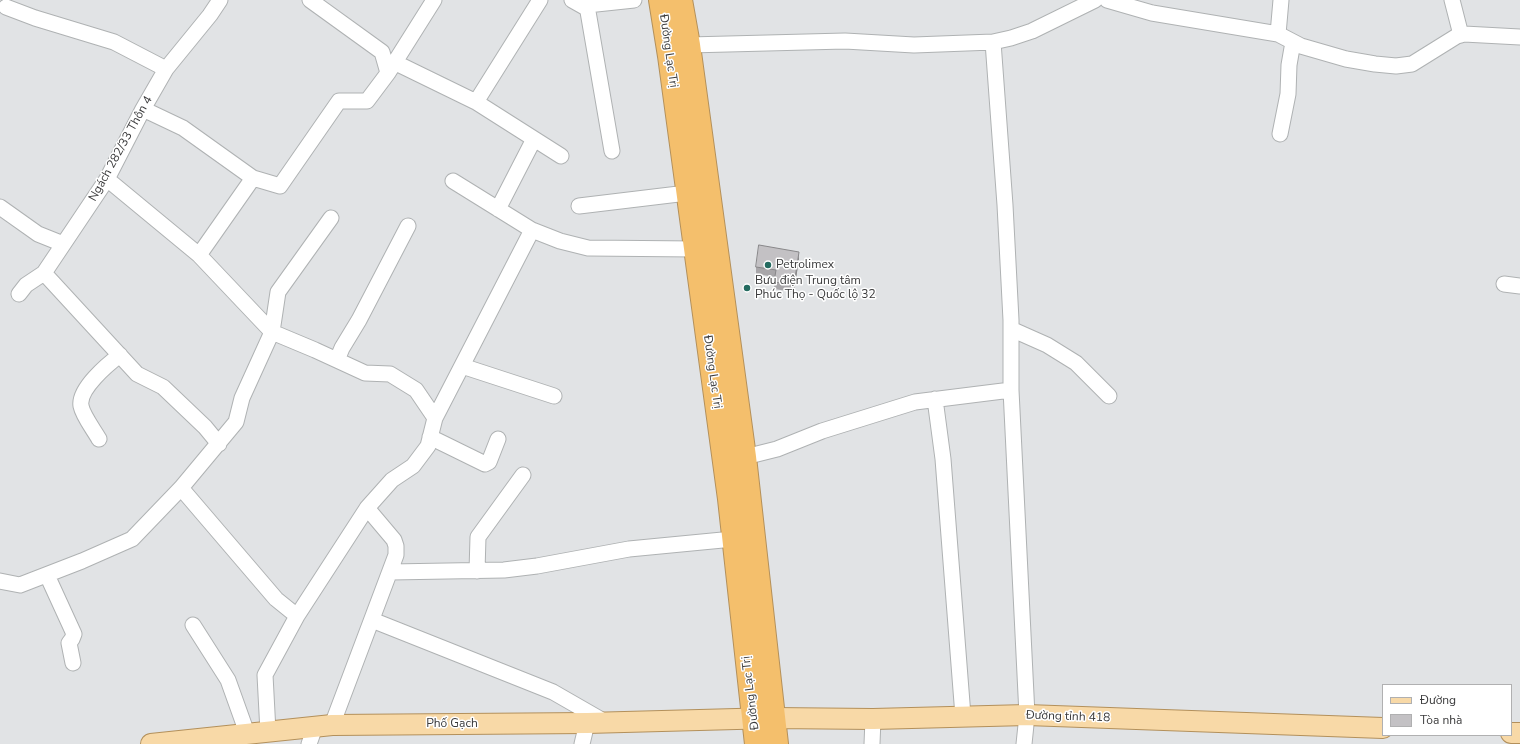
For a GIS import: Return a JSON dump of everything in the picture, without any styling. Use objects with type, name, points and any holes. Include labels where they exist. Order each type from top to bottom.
[{"type":"highway","name":"Đường Lạc Trị","points":[[660,0],[728,491],[733,539],[764,718],[777,744]]},
{"type":"highway","name":"Đường Lạc Trị","points":[[681,0],[689,45],[745,457],[764,718],[756,744]]},
{"type":"main road","name":"Đường tỉnh 418","points":[[764,718],[873,718],[1027,715],[1382,728]]},
{"type":"main road","name":"Phố Gạch","points":[[151,744],[268,732],[319,732],[764,718]]},
{"type":"street","name":"Ngách 282/33 Thôn 4","points":[[19,294],[26,285],[44,273],[106,179],[166,69],[210,15],[220,0]]},
{"type":"street","points":[[310,0],[382,52],[391,68],[476,102],[561,156]]},
{"type":"street","points":[[143,109],[182,128],[253,178],[280,186],[339,101],[367,101],[391,68],[434,0]]},
{"type":"street","points":[[476,102],[540,0]]},
{"type":"street","points":[[572,0],[587,4],[634,0]]},
{"type":"street","points":[[689,45],[845,41],[914,44],[993,42],[1032,31],[1095,0]]},
{"type":"street","points":[[1107,0],[1152,13],[1278,34],[1293,42],[1362,63],[1396,66],[1412,64],[1427,53],[1461,35],[1520,37]]},
{"type":"street","points":[[1278,34],[1281,0]]},
{"type":"street","points":[[1452,0],[1461,35]]},
{"type":"street","points":[[587,4],[612,151]]},
{"type":"street","points":[[5,7],[114,42],[166,69]]},
{"type":"street","points":[[993,42],[1005,205],[1011,329],[1011,390],[1027,715],[1024,744]]},
{"type":"street","points":[[1280,134],[1288,94],[1289,65],[1293,42]]},
{"type":"street","points":[[498,209],[534,139]]},
{"type":"street","points":[[198,255],[253,178]]},
{"type":"street","points":[[106,179],[198,255],[272,332],[365,373],[390,374],[416,390],[435,418]]},
{"type":"street","points":[[452,181],[532,230],[560,241],[588,248],[695,249]]},
{"type":"street","points":[[580,206],[687,193]]},
{"type":"street","points":[[0,207],[38,234],[63,244]]},
{"type":"street","points":[[0,581],[20,585],[82,561],[132,539],[181,488],[236,422],[242,398],[272,332],[278,292],[331,218]]},
{"type":"street","points":[[337,360],[350,333],[360,320],[408,226]]},
{"type":"street","points":[[268,732],[265,675],[297,616],[367,508],[392,480],[413,466],[428,446],[435,418],[532,230]]},
{"type":"street","points":[[44,273],[137,374],[163,387],[205,427],[219,444]]},
{"type":"street","points":[[1504,284],[1520,286]]},
{"type":"street","points":[[1011,329],[1047,345],[1076,363],[1109,396]]},
{"type":"street","points":[[99,439],[80,404],[86,388],[109,364],[120,355]]},
{"type":"street","points":[[462,366],[554,396]]},
{"type":"street","points":[[745,457],[778,449],[822,431],[915,402],[1011,390]]},
{"type":"street","points":[[935,399],[943,459],[963,716]]},
{"type":"street","points":[[430,437],[485,464],[489,462],[498,439]]},
{"type":"street","points":[[477,571],[478,537],[523,475]]},
{"type":"street","points":[[181,488],[276,599],[297,616]]},
{"type":"street","points":[[319,732],[372,620],[396,555],[394,540],[367,508]]},
{"type":"street","points":[[391,572],[504,570],[537,566],[629,549],[733,539]]},
{"type":"street","points":[[47,575],[74,634],[69,643],[73,663]]},
{"type":"street","points":[[372,620],[553,692],[607,723]]},
{"type":"street","points":[[193,625],[228,680],[248,734]]},
{"type":"street","points":[[872,744],[873,718]]},
{"type":"street","points":[[582,744],[587,723]]},
{"type":"building","points":[[759,245],[799,252],[794,285],[774,282],[776,270],[756,267]]},
{"type":"place","name":"Petrolimex","points":[[768,265]]},
{"type":"place","name":"Bưu điện Trung tâm Phúc Thọ - Quốc lộ 32","points":[[747,288]]}]
